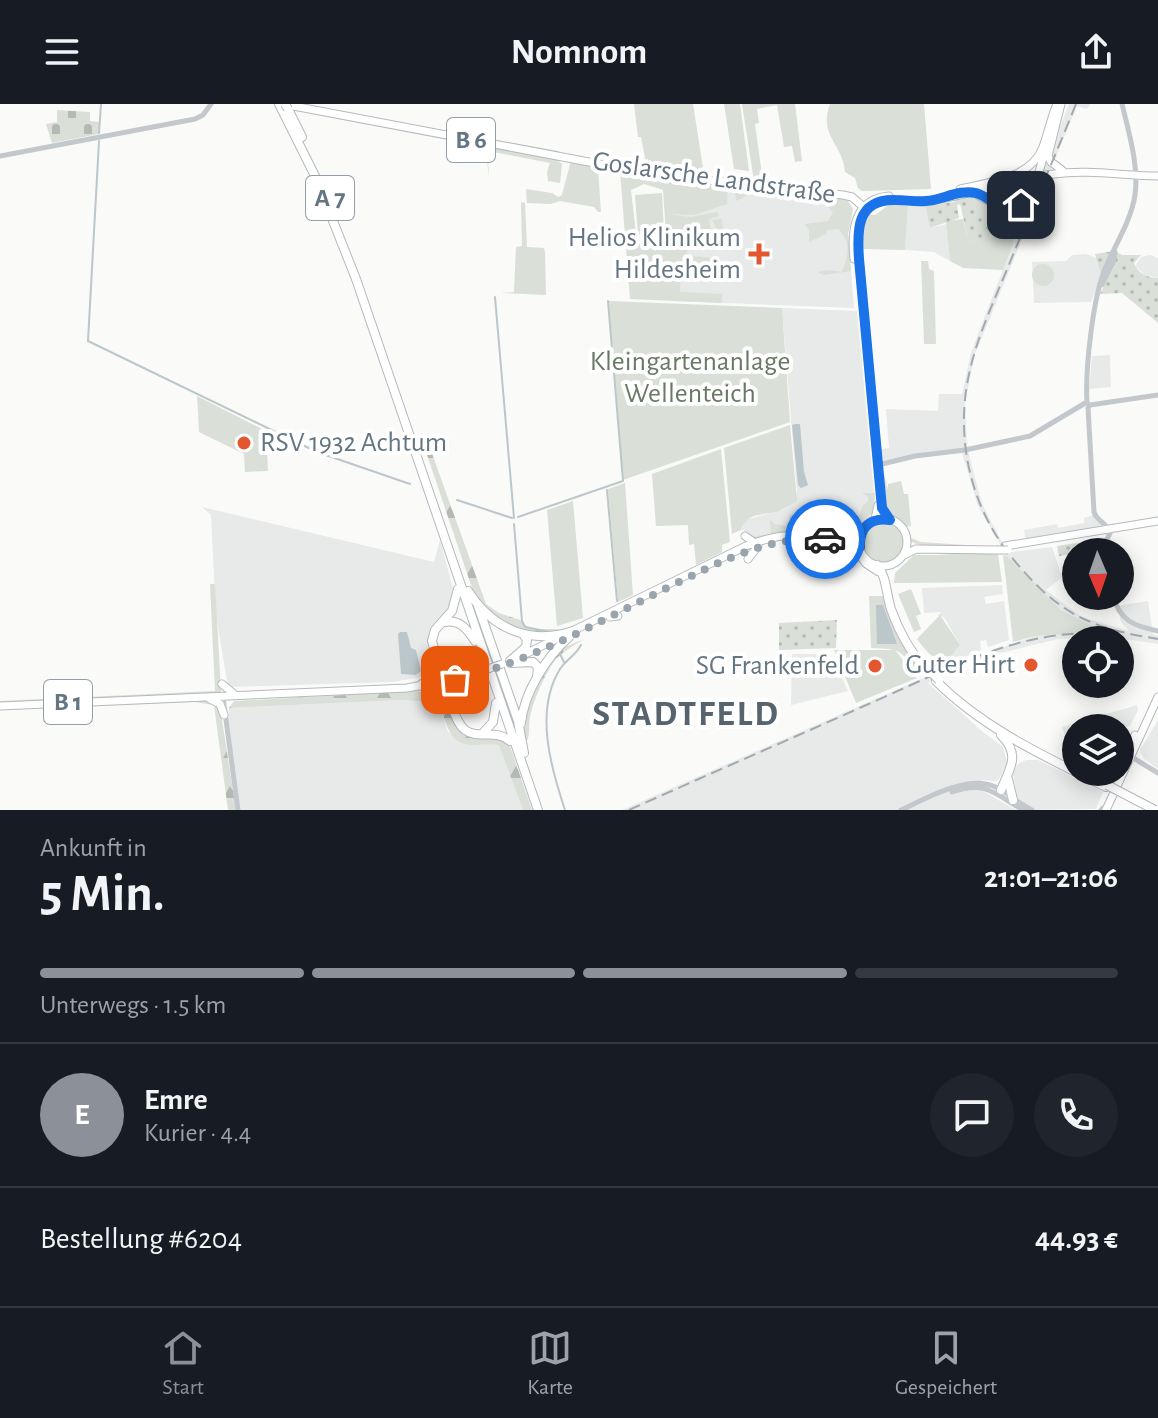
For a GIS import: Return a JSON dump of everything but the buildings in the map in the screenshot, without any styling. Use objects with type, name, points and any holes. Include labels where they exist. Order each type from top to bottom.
[{"type":"highway","name":"A 7","points":[[283,105],[341,238],[541,810]]},
{"type":"highway","name":"A 7","points":[[283,105],[333,205],[360,276],[521,754]]},
{"type":"highway","points":[[844,541],[880,573],[901,633],[928,670],[1013,750],[1007,779],[1013,800]]},
{"type":"highway","points":[[877,565],[883,573],[885,585]]},
{"type":"highway","points":[[891,565],[888,581],[895,611],[907,639],[928,670]]},
{"type":"highway","points":[[456,571],[458,589],[496,703],[510,741],[521,754]]},
{"type":"highway","points":[[422,685],[435,677],[438,662],[432,637],[452,611],[458,589]]},
{"type":"highway","points":[[468,591],[478,606],[520,728]]},
{"type":"highway","points":[[478,606],[494,620],[519,631],[546,638],[572,634]]},
{"type":"highway","points":[[439,624],[449,621],[458,623],[475,641]]},
{"type":"highway","points":[[492,644],[495,629],[506,626]]},
{"type":"highway","points":[[507,664],[526,647],[526,637],[519,631]]},
{"type":"highway","points":[[521,754],[523,710],[553,652],[572,634]]},
{"type":"highway","points":[[438,662],[447,673],[476,674]]},
{"type":"highway","points":[[507,664],[533,662],[538,667],[537,680]]},
{"type":"highway","points":[[452,703],[453,690],[476,674]]},
{"type":"highway","points":[[422,685],[443,692],[452,703],[463,728],[480,734],[497,734],[510,741]]},
{"type":"highway","points":[[506,686],[512,696],[519,699],[532,691]]},
{"type":"highway","points":[[480,734],[491,726],[496,703]]},
{"type":"highway","points":[[971,711],[1043,756],[1152,810]]},
{"type":"highway","points":[[971,711],[1062,762]]},
{"type":"highway","points":[[999,791],[1020,756],[1029,753],[1043,756]]},
{"type":"highway","points":[[1102,786],[1108,790]]},
{"type":"main road","points":[[1043,147],[1028,167],[999,192],[999,201],[1007,207],[1021,202],[1035,176],[1059,104]]},
{"type":"main road","points":[[1059,104],[1048,157],[1062,170]]},
{"type":"main road","points":[[967,192],[979,194],[1001,208],[1012,210],[1026,201],[1059,104]]},
{"type":"main road","name":"Goslarsche Landstraße","points":[[283,105],[652,174],[848,196],[865,208],[879,197]]},
{"type":"main road","points":[[957,190],[1062,170],[1093,170],[1136,176]]},
{"type":"main road","points":[[848,196],[928,197],[1012,179],[1074,172],[1158,176]]},
{"type":"main road","points":[[856,216],[865,208],[883,201],[928,201],[1012,179]]},
{"type":"main road","points":[[848,196],[856,216],[853,249],[882,508],[890,520],[901,528],[906,540],[903,556]]},
{"type":"main road","points":[[865,208],[859,222],[857,241],[879,511],[861,531],[860,547],[867,559],[877,565],[891,565],[913,550],[925,548],[1006,548],[1107,535],[1158,522]]},
{"type":"main road","points":[[817,535],[854,532],[873,515],[877,501]]},
{"type":"main road","points":[[875,519],[890,520]]},
{"type":"main road","name":"B 1","points":[[0,706],[422,685],[507,664],[784,536],[850,538],[861,531]]},
{"type":"main road","points":[[745,536],[751,549]]},
{"type":"main road","name":"B 1","points":[[572,634],[614,617],[751,549],[793,539],[844,541],[860,547]]},
{"type":"main road","points":[[906,540],[925,548]]},
{"type":"main road","points":[[222,684],[237,696],[224,715]]},
{"type":"main road","points":[[1134,743],[1158,689]]},
{"type":"main road","points":[[204,697],[218,702],[224,715]]},
{"type":"main road","points":[[1108,790],[1110,786]]},
{"type":"main road","points":[[1103,810],[1110,786]]},
{"type":"street","points":[[0,156],[195,119],[203,115],[211,104]]},
{"type":"street","points":[[1106,538],[1095,516],[1086,384],[1096,303],[1105,269],[1134,199],[1136,176],[1122,104]]},
{"type":"street","points":[[877,465],[1035,435],[1087,405],[1158,395]]},
{"type":"street","points":[[1118,610],[1139,628],[1158,631]]},
{"type":"street","points":[[223,697],[238,810]]},
{"type":"street","points":[[1134,759],[1158,773]]},
{"type":"street","points":[[901,810],[966,783],[999,791],[1023,810]]},
{"type":"street","points":[[921,802],[967,787],[983,787],[999,791],[1032,810]]},
{"type":"shaded area","points":[[1069,104],[1090,104],[1087,109],[1077,106],[975,354],[965,402],[967,447],[982,504],[1003,544],[1011,552],[1052,547],[1062,577],[1046,590],[1062,602],[1062,610],[1073,610],[1082,617],[1112,626],[1089,626],[1074,619],[1056,606],[1007,556],[978,506],[961,449],[883,461],[881,449],[889,448],[886,409],[938,411],[939,394],[962,394],[971,353]]},
{"type":"shaded area","name":"Helios Klinikum Hildesheim","points":[[663,179],[848,201],[853,209],[848,234],[854,308],[671,301]]},
{"type":"shaded area","points":[[908,206],[925,206],[930,228],[947,224],[950,261],[934,252],[905,250]]},
{"type":"shaded area","points":[[1086,254],[1107,262],[1091,302],[1034,303],[1032,262],[1066,261],[1072,255]]},
{"type":"shaded area","points":[[1150,255],[1158,258],[1158,278],[1145,275],[1135,266],[1141,257]]},
{"type":"shaded area","points":[[782,308],[857,311],[875,504],[871,515],[852,531],[806,533],[746,543],[744,530],[741,530],[745,520],[782,510],[797,493]]},
{"type":"shaded area","points":[[1110,355],[1111,387],[1089,389],[1092,356]]},
{"type":"shaded area","points":[[800,424],[808,485],[801,488],[798,485],[792,425]]},
{"type":"shaded area","points":[[202,507],[434,562],[440,540],[454,592],[448,612],[431,629],[429,637],[434,669],[429,676],[391,682],[228,687],[216,615],[211,515]]},
{"type":"shaded area","points":[[1093,515],[1107,529],[1026,542],[1024,530],[1084,523],[1084,518]]},
{"type":"shaded area","points":[[1002,585],[1003,594],[984,597],[986,604],[1004,601],[1009,640],[988,647],[986,640],[980,641],[981,650],[954,661],[947,660],[945,658],[951,656],[960,645],[944,617],[938,616],[941,612],[924,613],[922,588]]},
{"type":"shaded area","points":[[1148,601],[1153,634],[1158,636],[1158,644],[1134,640],[1134,626],[1125,626],[1118,610],[1134,610],[1134,603]]},
{"type":"shaded area","points":[[876,605],[883,605],[897,644],[877,644]]},
{"type":"shaded area","points":[[400,632],[407,632],[411,648],[416,650],[421,671],[416,675],[401,674]]},
{"type":"shaded area","points":[[1062,633],[1062,639],[992,655],[928,683],[1003,747],[1007,762],[1002,775],[997,781],[982,780],[981,790],[1016,810],[622,810],[962,661],[1035,636]]},
{"type":"shaded area","points":[[792,654],[828,654],[833,658],[848,691],[791,705]]},
{"type":"shaded area","points":[[403,700],[435,703],[439,705],[448,732],[499,746],[523,810],[240,810],[229,708]]},
{"type":"shaded area","points":[[1137,705],[1134,718],[1134,714],[1106,714]]},
{"type":"shaded area","points":[[1158,720],[1158,769],[1143,758],[1140,750]]},
{"type":"shaded area","points":[[1026,760],[1038,760],[1062,772],[1062,786],[1091,786],[1103,792],[1096,809],[1021,810],[1023,802],[1017,797],[1013,774],[1017,765]]},
{"type":"green space","points":[[634,104],[693,104],[704,174],[647,168],[641,137],[638,137]]},
{"type":"green space","points":[[724,104],[740,104],[749,171],[734,169]]},
{"type":"green space","points":[[742,104],[795,104],[802,161],[795,162],[792,146],[784,147],[777,105],[757,109],[759,123],[755,124],[763,182],[754,181]]},
{"type":"green space","points":[[830,104],[924,104],[931,189],[862,191],[858,188],[855,178],[845,172],[829,132],[827,115]]},
{"type":"green space","points":[[57,110],[90,112],[90,121],[100,122],[99,134],[52,143],[46,124],[57,122]]},
{"type":"green space","points":[[485,138],[559,151],[557,160],[562,164],[560,183],[548,181],[550,163],[488,151],[489,179]]},
{"type":"green space","points":[[574,162],[598,169],[601,212],[594,207],[560,201],[551,204],[527,203],[526,189],[552,193],[558,197],[562,195],[570,164]]},
{"type":"green space","points":[[620,171],[728,187],[727,204],[694,215],[667,214],[690,217],[717,212],[719,216],[709,219],[711,231],[717,229],[712,220],[722,219],[723,236],[696,237],[694,242],[666,233],[663,190],[644,184],[631,190],[637,242],[652,248],[674,236],[688,243],[687,256],[720,258],[720,265],[681,263],[680,292],[722,294],[722,303],[630,299]]},
{"type":"green space","points":[[1039,178],[1003,270],[963,268],[950,261],[946,221],[963,219],[969,242],[991,239],[988,221],[981,211],[976,212],[972,194],[1017,210]]},
{"type":"green space","points":[[1030,180],[1016,203],[1010,205],[997,202],[980,192]]},
{"type":"green space","points":[[735,187],[835,197],[848,201],[853,209],[848,234],[851,271],[824,275],[817,272],[842,272],[847,253],[847,243],[838,229],[827,230],[826,234],[809,242],[809,230],[805,224],[828,221],[833,213],[829,208],[812,199],[776,192],[749,194],[736,201]]},
{"type":"green space","points":[[662,193],[664,233],[638,235],[635,195]]},
{"type":"green space","points":[[973,196],[976,211],[981,211],[988,221],[991,240],[969,242],[960,204],[957,205],[959,218],[930,228],[925,206],[954,202]]},
{"type":"green space","points":[[521,202],[525,203],[527,247],[544,248],[546,295],[501,293],[514,292],[516,247],[522,246]]},
{"type":"green space","points":[[889,205],[908,206],[905,250],[863,249],[862,230],[866,218]]},
{"type":"green space","points":[[1115,251],[1122,255],[1141,255],[1134,263],[1138,270],[1158,278],[1158,323],[1122,293],[1100,294],[1115,265],[1101,273],[1095,254]]},
{"type":"green space","points":[[921,261],[928,261],[929,269],[934,271],[936,344],[924,344]]},
{"type":"green space","points":[[1043,264],[1051,267],[1054,275],[1051,283],[1043,286],[1035,283],[1032,275],[1035,267]]},
{"type":"green space","name":"Kleingartenanlage Wellenteich","points":[[609,301],[782,308],[790,422],[623,480]]},
{"type":"green space","name":"RSV 1932 Achtum","points":[[197,396],[266,431],[268,471],[245,472],[244,454],[199,432]]},
{"type":"green space","points":[[790,425],[797,501],[779,511],[752,517],[741,530],[732,534],[724,448]]},
{"type":"green space","points":[[429,445],[486,604],[499,613],[520,620],[530,629],[559,629],[552,636],[525,632],[495,618],[474,594],[424,446]]},
{"type":"green space","points":[[721,449],[730,542],[722,545],[722,552],[696,565],[694,544],[689,545],[688,525],[656,526],[652,474]]},
{"type":"green space","points":[[882,466],[888,490],[888,484],[901,481],[904,494],[908,494],[911,526],[906,527],[911,538],[921,542],[995,547],[940,548],[910,541],[905,529],[885,512]]},
{"type":"green space","points":[[625,483],[633,595],[618,602],[608,489]]},
{"type":"green space","points":[[862,493],[875,493],[873,513],[849,532],[806,533],[752,541],[747,537],[747,533],[748,537],[771,534],[770,519],[774,524],[790,526],[789,516],[793,513],[795,531],[835,527],[838,518],[847,529],[858,521],[863,505],[868,502],[868,497]]},
{"type":"green space","points":[[573,501],[583,618],[557,626],[547,510]]},
{"type":"green space","points":[[883,521],[898,527],[904,542],[898,557],[883,563],[868,557],[862,542],[868,527]]},
{"type":"green space","points":[[1062,545],[1062,556],[1059,556],[1057,546]]},
{"type":"green space","points":[[928,551],[998,554],[1002,582],[894,583],[895,573],[914,555],[951,555]]},
{"type":"green space","points":[[1003,555],[1061,610],[1092,626],[1062,626],[1062,634],[1013,642]]},
{"type":"green space","points":[[210,584],[215,584],[221,691],[214,705],[194,702],[0,710],[0,701],[215,691]]},
{"type":"green space","points":[[911,589],[921,614],[916,616],[921,629],[914,632],[898,594]]},
{"type":"green space","points":[[869,596],[886,596],[926,674],[919,677],[901,653],[871,648]]},
{"type":"green space","points":[[940,615],[960,645],[951,656],[939,658],[928,652],[917,639]]},
{"type":"green space","points":[[837,620],[836,648],[779,650],[779,623]]},
{"type":"green space","points":[[584,639],[560,655],[540,686],[526,743],[523,722],[526,708],[551,658],[560,649]]},
{"type":"green space","name":"SG Frankenfeld","points":[[834,650],[895,650],[917,678],[856,703]]},
{"type":"green space","points":[[417,691],[442,695],[459,729],[491,735],[509,743],[532,810],[523,810],[499,746],[469,745],[458,741],[435,703],[403,700],[229,708],[234,701]]},
{"type":"green space","points":[[214,705],[220,707],[236,810],[228,810]]},
{"type":"waterway","points":[[99,133],[101,104]]},
{"type":"waterway","points":[[99,141],[88,341],[317,452],[410,484]]},
{"type":"waterway","points":[[495,297],[514,518]]},
{"type":"waterway","points":[[518,517],[623,481],[608,301]]},
{"type":"waterway","points":[[607,490],[617,601]]},
{"type":"waterway","points":[[457,500],[512,518]]},
{"type":"waterway","points":[[514,524],[522,621],[525,627],[550,632]]},
{"type":"waterway","points":[[565,810],[550,758],[546,721],[552,685],[560,669],[581,645]]},
{"type":"waterway","points":[[559,652],[564,662]]},
{"type":"railway","points":[[1076,104],[977,344],[965,395],[965,445],[969,470],[986,517],[998,539],[1030,578],[1077,616],[1113,630],[1158,639]]},
{"type":"railway","points":[[629,810],[979,656],[1040,638],[1062,635]]},
{"type":"way so far","points":[[455,680],[503,667],[526,657],[742,552],[785,540],[825,539]]},
{"type":"place","name":"Helios Klinikum Hildesheim","points":[[759,254]]},
{"type":"place","name":"RSV 1932 Achtum","points":[[244,443]]},
{"type":"place","name":"Guter Hirt","points":[[1031,665]]},
{"type":"place","name":"SG Frankenfeld","points":[[875,666]]},
{"type":"district","name":"STADTFELD","points":[[686,714]]},
{"type":"route","points":[[825,539],[850,542],[860,547],[861,531],[867,524],[875,519],[890,520],[882,508],[859,259],[857,232],[860,219],[871,206],[883,201],[928,201],[967,192],[979,194],[1003,209],[1012,210],[1021,205]]}]
